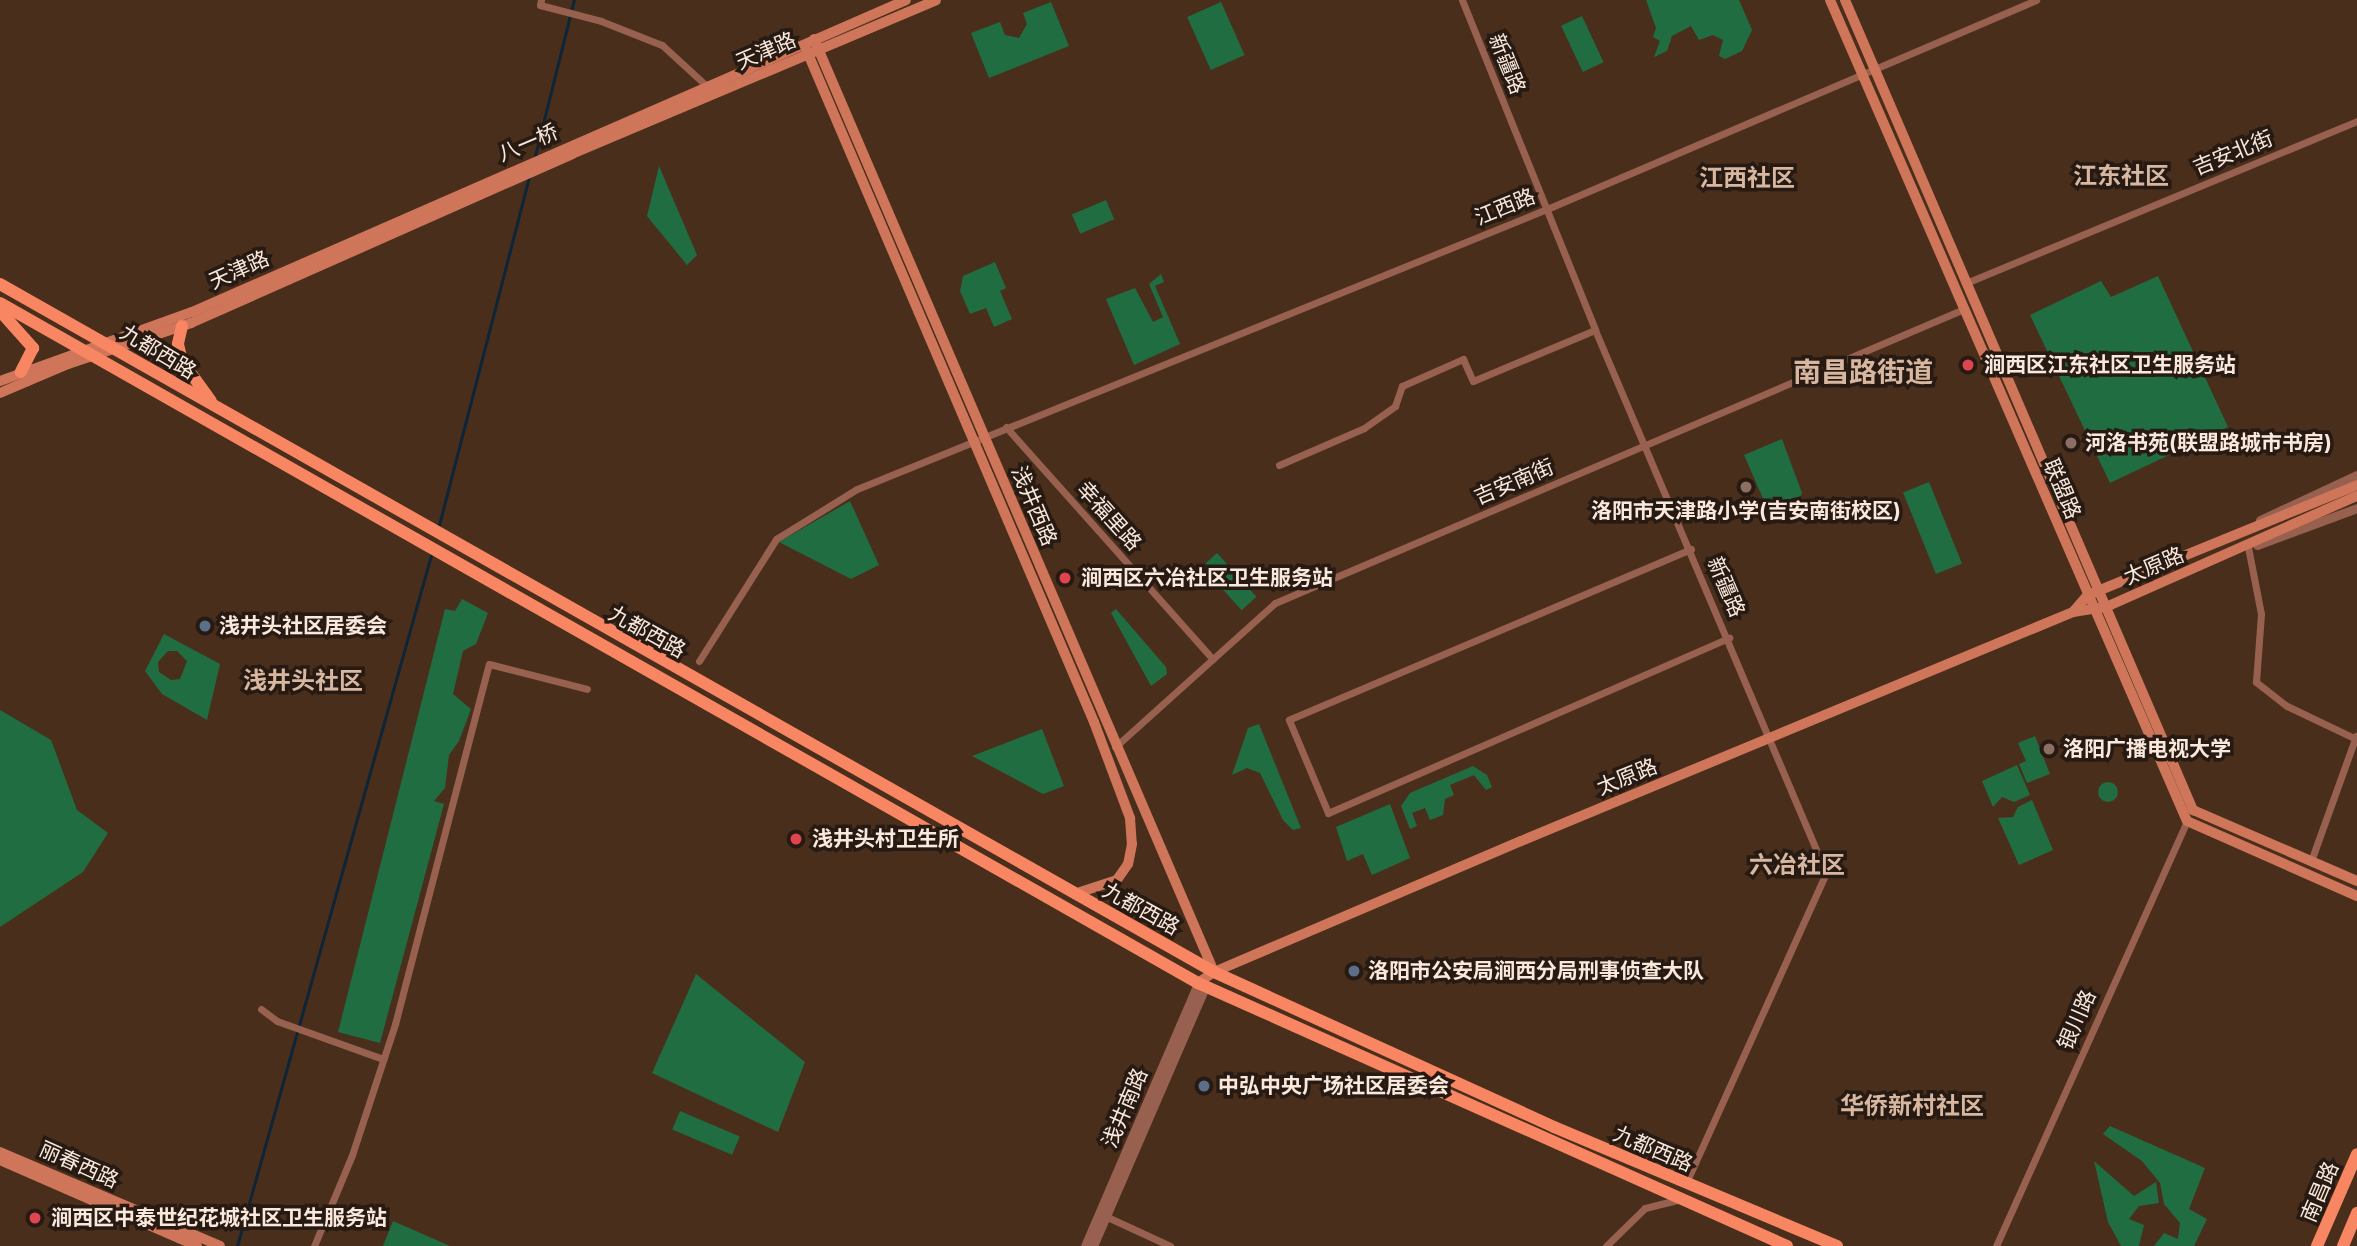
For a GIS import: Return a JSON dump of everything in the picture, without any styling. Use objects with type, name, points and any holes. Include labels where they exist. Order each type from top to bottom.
[{"type":"main road","name":"天津路","points":[[582,141],[707,83],[906,0]]},
{"type":"main road","name":"天津路","points":[[572,154],[936,0]]},
{"type":"main road","name":"联盟路","points":[[1830,0],[2186,821]]},
{"type":"main road","name":"联盟路","points":[[1845,0],[2193,810]]},
{"type":"main road","name":"浅井西路","points":[[809,41],[978,438],[1094,722],[1130,818],[1132,844],[1128,864],[1117,880],[1074,894]]},
{"type":"main road","name":"八一桥","points":[[489,181],[582,141]]},
{"type":"main road","name":"八一桥","points":[[484,192],[572,154]]},
{"type":"main road","name":"天津路","points":[[0,393],[95,357],[111,346],[489,181]]},
{"type":"main road","name":"天津路","points":[[0,381],[83,350],[111,346],[182,326],[484,192]]},
{"type":"main road","name":"九都西路","points":[[0,284],[457,547],[1214,971],[1685,1184],[1837,1246]]},
{"type":"main road","name":"九都西路","points":[[0,303],[402,534],[1201,985],[1677,1200],[1787,1246]]},
{"type":"main road","points":[[0,311],[33,348],[20,372]]},
{"type":"main road","points":[[182,326],[182,361],[223,414]]},
{"type":"main road","name":"浅井西路","points":[[978,438],[1214,971]]},
{"type":"main road","name":"太原路","points":[[2073,612],[2088,595],[2099,590],[2357,485]]},
{"type":"main road","name":"太原路","points":[[1201,985],[1214,971],[2073,612],[2094,612],[2248,547],[2357,496]]},
{"type":"main road","points":[[2193,810],[2357,881]]},
{"type":"main road","points":[[2186,821],[2357,896]]},
{"type":"main road","name":"丽春西路","points":[[0,1152],[214,1244]]},
{"type":"main road","name":"南昌路","points":[[2317,1246],[2357,1154]]},
{"type":"main road","name":"丽春西路","points":[[0,1160],[197,1246]]},
{"type":"main road","name":"南昌路","points":[[2343,1246],[2357,1213]]},
{"type":"street","points":[[541,0],[540,5],[601,21],[662,45],[707,83],[713,95]]},
{"type":"street","name":"新疆路","points":[[1462,0],[1595,330],[1691,549],[1826,873],[1685,1184]]},
{"type":"street","name":"江西路","points":[[699,661],[775,539],[857,489],[1547,209],[2036,0]]},
{"type":"street","name":"吉安北街","points":[[1966,282],[2357,121]]},
{"type":"street","name":"吉安南街","points":[[1115,747],[1275,603],[1964,309]]},
{"type":"street","points":[[1279,465],[1364,428],[1395,406],[1402,386],[1463,359],[1473,381],[1595,330]]},
{"type":"street","name":"幸福里路","points":[[1006,427],[1213,659]]},
{"type":"street","name":"太原路","points":[[2239,531],[2357,475]]},
{"type":"street","name":"太原路","points":[[2248,547],[2357,508]]},
{"type":"street","points":[[2248,547],[2261,614],[2256,682],[2287,706],[2355,737],[2311,861]]},
{"type":"street","points":[[1691,549],[1289,720],[1328,813],[1728,638]]},
{"type":"street","points":[[314,1246],[352,1155],[383,1059],[489,664],[587,689]]},
{"type":"street","name":"银川路","points":[[1996,1246],[2193,810]]},
{"type":"street","name":"浅井南路","points":[[1093,1246],[1103,1215],[1201,985]]},
{"type":"street","points":[[261,1009],[277,1021],[383,1059]]},
{"type":"street","points":[[1606,1246],[1645,1208],[1677,1200]]},
{"type":"street","points":[[1103,1215],[1170,1246]]},
{"type":"street","name":"浅井南路","points":[[1085,1246],[1103,1215]]},
{"type":"green space","points":[[1646,0],[1739,0],[1752,30],[1742,51],[1725,59],[1719,56],[1723,40],[1713,35],[1699,40],[1691,26],[1672,36],[1667,51],[1654,57],[1660,41],[1653,37],[1656,28]]},
{"type":"green space","points":[[1051,2],[1069,46],[989,78],[971,33],[1000,22],[1005,35],[1019,38],[1027,24],[1023,13]]},
{"type":"green space","points":[[1221,2],[1245,55],[1211,70],[1187,17]]},
{"type":"green space","points":[[1582,16],[1604,62],[1583,72],[1561,26]]},
{"type":"green space","points":[[659,166],[697,255],[687,265],[647,216]]},
{"type":"green space","points":[[1106,200],[1114,219],[1080,234],[1072,214]]},
{"type":"green space","points":[[995,262],[1006,288],[1000,291],[1012,319],[994,327],[986,308],[970,314],[960,291],[963,276]]},
{"type":"green space","points":[[1161,274],[1164,282],[1155,286],[1180,344],[1134,365],[1106,299],[1135,288],[1153,322],[1163,317],[1149,284]]},
{"type":"green space","points":[[2158,276],[2228,427],[2110,483],[2030,315],[2101,281],[2111,297]]},
{"type":"green space","points":[[1782,439],[1802,493],[1796,505],[1783,510],[1765,503],[1744,455]]},
{"type":"green space","points":[[1929,482],[1962,564],[1936,574],[1903,492]]},
{"type":"green space","points":[[850,501],[879,565],[851,579],[779,542]]},
{"type":"green space","points":[[1217,553],[1256,597],[1242,610],[1202,566]]},
{"type":"green space","points":[[462,599],[488,613],[476,644],[463,651],[453,694],[471,709],[459,741],[449,755],[445,788],[434,801],[444,804],[380,1043],[338,1032],[445,609],[455,611]]},
{"type":"green space","points":[[1116,609],[1166,667],[1167,674],[1151,686],[1111,613]]},
{"type":"green space","points":[[164,634],[220,664],[207,720],[162,694],[145,671]],"holes":[[[168,651],[177,651],[187,661],[180,679],[171,680],[159,672],[158,662]]]},
{"type":"green space","points":[[0,710],[51,740],[77,810],[108,833],[83,872],[0,927]]},
{"type":"green space","points":[[1259,724],[1301,828],[1293,830],[1283,820],[1260,773],[1247,768],[1232,775],[1248,728]]},
{"type":"green space","points":[[1042,729],[1064,786],[1043,794],[972,756]]},
{"type":"green space","points":[[2035,736],[2050,774],[2027,783],[2019,764],[2026,761],[2018,743]]},
{"type":"green space","points":[[2017,765],[2030,795],[2014,802],[2002,797],[1993,807],[1982,781]]},
{"type":"green space","points":[[1473,766],[1487,775],[1492,787],[1486,790],[1474,775],[1450,785],[1454,795],[1445,799],[1443,815],[1430,820],[1425,808],[1412,813],[1417,826],[1410,829],[1401,806],[1410,793]]},
{"type":"green space","points":[[2108,782],[2115,785],[2118,792],[2115,799],[2108,802],[2101,799],[2098,792],[2101,785]]},
{"type":"green space","points":[[2032,800],[2053,850],[2019,865],[1998,818],[2013,817],[2018,807]]},
{"type":"green space","points":[[1390,804],[1410,858],[1372,875],[1363,854],[1347,861],[1336,827]]},
{"type":"green space","points":[[696,974],[805,1062],[778,1132],[652,1073]]},
{"type":"green space","points":[[680,1111],[740,1136],[732,1155],[672,1129]]},
{"type":"green space","points":[[2110,1126],[2205,1168],[2189,1209],[2207,1219],[2194,1246],[2154,1246],[2164,1233],[2178,1239],[2180,1223],[2164,1204],[2160,1183],[2142,1161],[2103,1134]]},
{"type":"green space","points":[[2094,1161],[2134,1196],[2156,1182],[2159,1203],[2139,1206],[2129,1219],[2144,1225],[2139,1246],[2121,1246],[2108,1222]]},
{"type":"green space","points":[[393,1221],[450,1246],[383,1246]]},
{"type":"waterway","points":[[534,160],[574,0]]},
{"type":"waterway","points":[[438,529],[529,176]]},
{"type":"waterway","points":[[237,1246],[432,552]]},
{"type":"place","name":"涧西区江东社区卫生服务站","points":[[1968,365]]},
{"type":"place","name":"河洛书苑(联盟路城市书房)","points":[[2071,443]]},
{"type":"place","name":"洛阳市天津路小学(吉安南街校区)","points":[[1746,487]]},
{"type":"place","name":"涧西区六冶社区卫生服务站","points":[[1065,578]]},
{"type":"place","name":"浅井头社区居委会","points":[[205,626]]},
{"type":"place","name":"洛阳广播电视大学","points":[[2049,749]]},
{"type":"place","name":"浅井头村卫生所","points":[[796,839]]},
{"type":"place","name":"洛阳市公安局涧西分局刑事侦查大队","points":[[1354,971]]},
{"type":"place","name":"中弘中央广场社区居委会","points":[[1204,1086]]},
{"type":"place","name":"涧西区中泰世纪花城社区卫生服务站","points":[[35,1218]]},
{"type":"district","name":"江东社区","points":[[2121,176]]},
{"type":"district","name":"江西社区","points":[[1747,178]]},
{"type":"district","name":"南昌路街道","points":[[1863,372]]},
{"type":"district","name":"浅井头社区","points":[[303,681]]},
{"type":"district","name":"六冶社区","points":[[1797,865]]},
{"type":"district","name":"华侨新村社区","points":[[1912,1106]]}]
